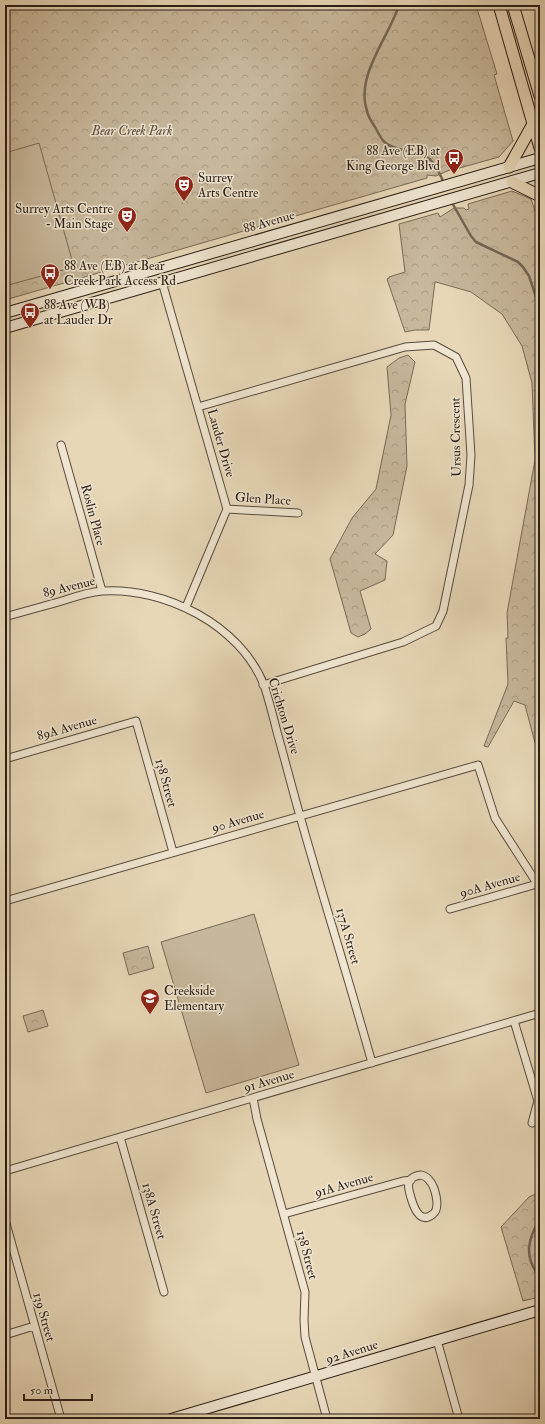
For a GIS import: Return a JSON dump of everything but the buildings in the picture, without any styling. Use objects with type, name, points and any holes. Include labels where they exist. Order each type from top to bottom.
[{"type":"main road","points":[[499,5],[540,148]]},
{"type":"main road","points":[[513,5],[540,96]]},
{"type":"main road","points":[[509,167],[533,124]]},
{"type":"main road","name":"88 Avenue","points":[[5,313],[540,158]]},
{"type":"main road","points":[[5,328],[540,173]]},
{"type":"main road","points":[[512,182],[540,196]]},
{"type":"main road","points":[[162,282],[172,264]]},
{"type":"main road","name":"92 Avenue","points":[[171,1419],[540,1310]]},
{"type":"street","name":"Lauder Drive","points":[[162,282],[227,509]]},
{"type":"street","name":"Ursus Crescent","points":[[198,406],[405,347],[434,345],[456,357],[466,378],[471,455],[469,485],[443,611],[436,626],[403,642],[263,684]]},
{"type":"street","name":"Roslin Place","points":[[61,445],[102,591]]},
{"type":"street","name":"Glen Place","points":[[227,509],[298,513]]},
{"type":"street","points":[[186,607],[227,509]]},
{"type":"street","name":"89 Avenue","points":[[5,617],[78,596],[102,591],[131,592],[162,598],[186,607]]},
{"type":"street","name":"Crichton Drive","points":[[186,607],[213,624],[231,638],[256,670],[263,684],[300,816]]},
{"type":"street","name":"89A Avenue","points":[[5,759],[136,721]]},
{"type":"street","name":"138 Street","points":[[136,721],[174,852]]},
{"type":"street","name":"90 Avenue","points":[[5,901],[478,765],[495,818],[538,886]]},
{"type":"street","name":"137A Street","points":[[300,816],[372,1063]]},
{"type":"street","name":"90A Avenue","points":[[450,909],[538,886]]},
{"type":"street","name":"91 Avenue","points":[[5,1171],[540,1013]]},
{"type":"street","points":[[514,1021],[538,1101],[532,1123]]},
{"type":"street","name":"138 Street","points":[[253,1098],[257,1119],[305,1292],[305,1337],[327,1419]]},
{"type":"street","name":"138A Street","points":[[120,1137],[164,1292]]},
{"type":"street","name":"91A Avenue","points":[[284,1214],[411,1180],[414,1177],[421,1175],[429,1179],[432,1183],[438,1204],[438,1208],[433,1215],[425,1217],[415,1212],[408,1191],[411,1180]]},
{"type":"street","name":"139 Street","points":[[5,1220],[61,1419]]},
{"type":"street","points":[[5,1335],[34,1326]]},
{"type":"street","points":[[437,1340],[460,1419]]},
{"type":"green space","name":"Bear Creek Park","points":[[5,5],[476,5],[497,74],[494,75],[513,141],[499,157],[456,169],[454,162],[449,164],[452,169],[436,176],[427,175],[427,178],[5,300]]},
{"type":"green space","points":[[39,143],[74,267],[5,286],[5,153]]},
{"type":"green space","points":[[512,191],[531,199],[536,214],[540,214],[540,762],[525,705],[514,701],[488,747],[484,746],[508,684],[506,638],[508,638],[507,613],[535,460],[532,383],[522,346],[502,314],[471,292],[436,282],[429,330],[405,332],[387,279],[405,272],[399,224],[438,213],[440,217],[454,208],[464,208],[466,210],[469,209],[468,204]]},
{"type":"green space","points":[[408,355],[415,362],[405,404],[407,466],[393,535],[375,554],[387,561],[385,580],[360,591],[371,629],[358,637],[351,633],[330,559],[352,518],[376,489],[391,415],[387,367],[399,358]]},
{"type":"green space","points":[[254,914],[299,1065],[206,1093],[161,942]]},
{"type":"green space","points":[[148,946],[154,968],[129,975],[123,953]]},
{"type":"green space","points":[[43,1010],[48,1026],[28,1032],[23,1016]]},
{"type":"green space","points":[[540,1192],[540,1297],[523,1301],[501,1227],[529,1197]]},
{"type":"waterway","points":[[399,5],[369,71],[365,98],[368,113],[384,142],[390,146],[419,154],[429,159],[434,164],[444,183]]},
{"type":"waterway","points":[[451,201],[476,242],[518,262],[523,267],[529,276],[540,309]]},
{"type":"waterway","points":[[540,1218],[530,1241],[529,1248],[531,1262],[540,1277]]},
{"type":"place","name":"88 Ave (EB) at King George Blvd","points":[[454,175]]},
{"type":"place","name":"Surrey Arts Centre","points":[[184,202]]},
{"type":"place","name":"Surrey Arts Centre - Main Stage","points":[[127,233]]},
{"type":"place","name":"88 Ave (EB) at Bear Creek Park Access Rd","points":[[50,290]]},
{"type":"place","name":"88 Ave (WB) at Lauder Dr","points":[[30,329]]},
{"type":"place","name":"Creekside Elementary","points":[[150,1015]]}]
